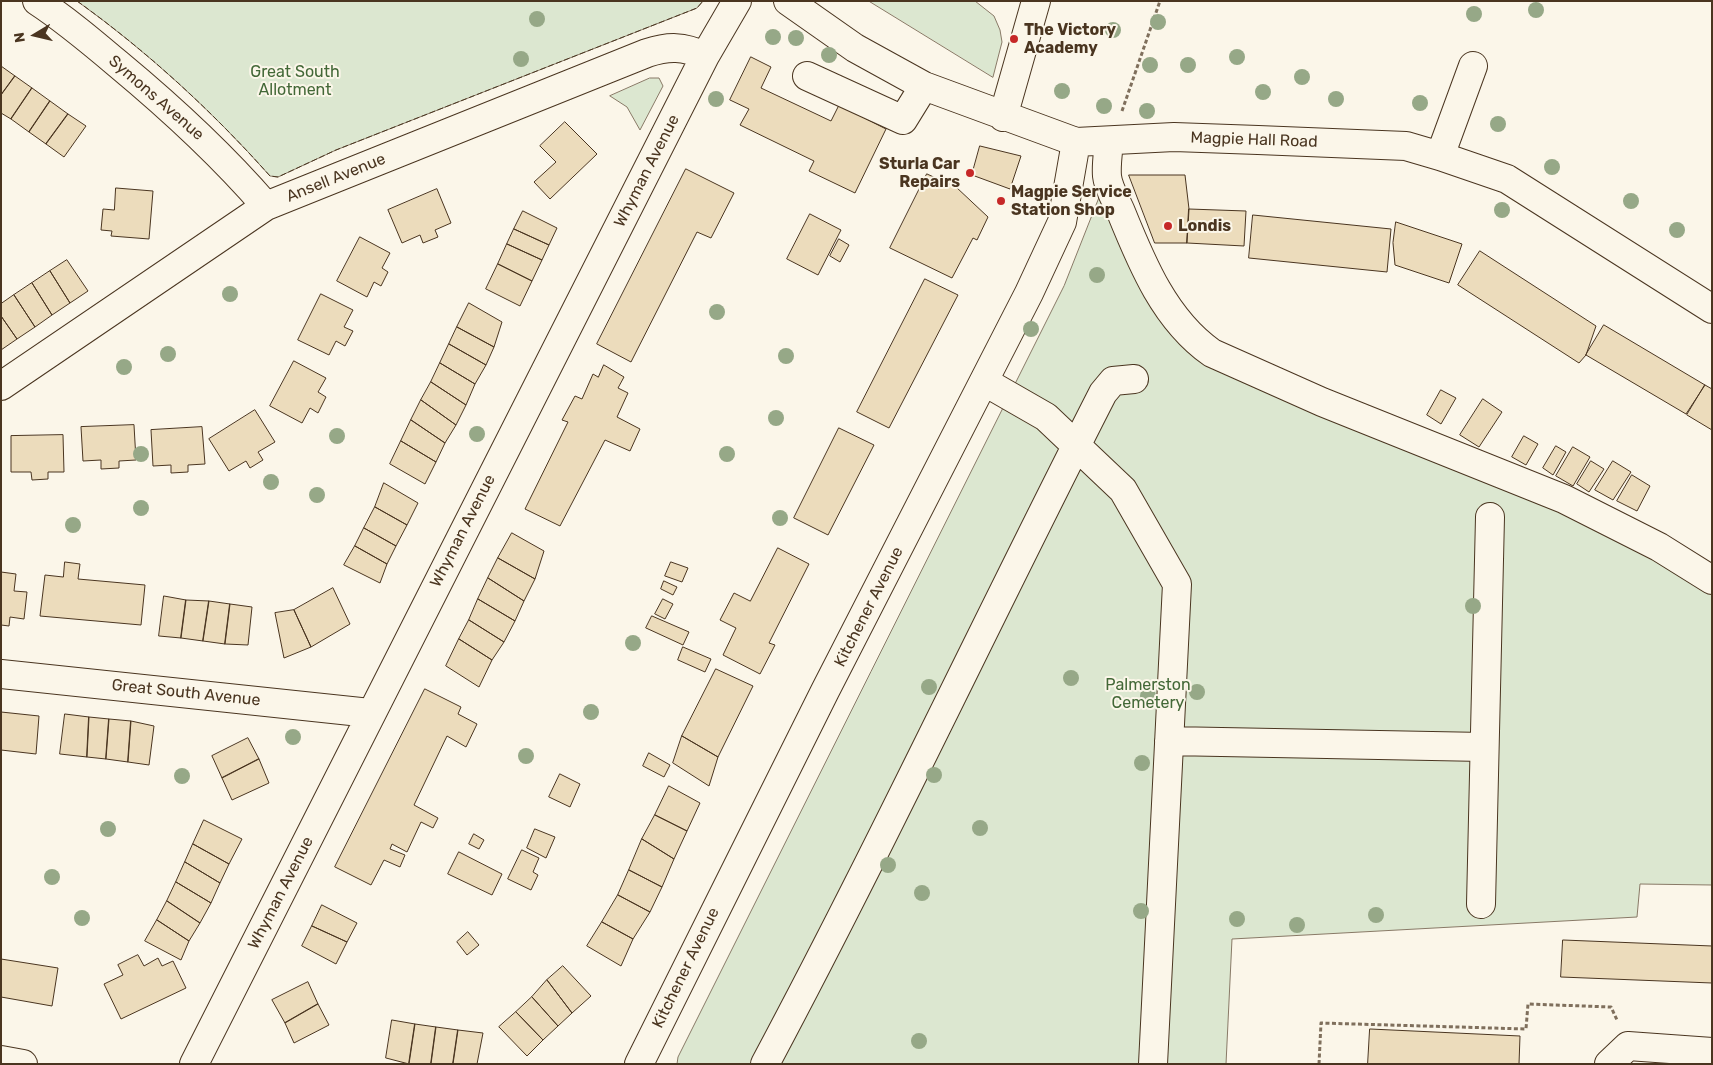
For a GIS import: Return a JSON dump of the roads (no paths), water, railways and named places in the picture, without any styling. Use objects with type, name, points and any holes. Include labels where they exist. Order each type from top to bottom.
[{"type":"street","name":"Symons Avenue","points":[[37,1],[75,29],[167,105],[230,165],[266,206]]},
{"type":"street","name":"Whyman Avenue","points":[[194,1064],[278,900],[370,713],[705,56],[737,1]]},
{"type":"street","name":"Magpie Hall Road","points":[[788,1],[855,48],[924,86],[1076,142],[1108,142],[1174,137],[1258,140],[1406,146],[1440,156],[1507,179],[1712,309]]},
{"type":"street","points":[[1004,117],[1032,4]]},
{"type":"street","name":"Ansell Avenue","points":[[1,386],[266,206],[656,50],[682,47],[705,56]]},
{"type":"street","points":[[1440,156],[1473,66]]},
{"type":"street","points":[[806,76],[903,120],[924,86]]},
{"type":"street","name":"Kitchener Avenue","points":[[639,1064],[825,692],[1029,293],[1062,222],[1076,142]]},
{"type":"street","points":[[1108,142],[1107,178],[1135,246],[1157,291],[1182,327],[1196,342],[1212,353],[1322,402],[1564,499],[1659,547],[1712,580]]},
{"type":"street","points":[[765,1064],[836,931],[932,732],[1076,445],[1113,381],[1134,379]]},
{"type":"street","points":[[985,382],[1046,418],[1123,490],[1177,584],[1153,1064]]},
{"type":"street","points":[[1481,904],[1490,517]]},
{"type":"street","name":"Great South Avenue","points":[[1,674],[370,713]]},
{"type":"street","points":[[1169,741],[1484,747]]},
{"type":"street","points":[[1618,1055],[1712,1052]]},
{"type":"street","points":[[1,1060],[23,1064]]},
{"type":"place","name":"The Victory Academy","points":[[1014,39]]},
{"type":"place","name":"Sturla Car Repairs","points":[[970,173]]},
{"type":"place","name":"Magpie Service Station Shop","points":[[1001,201]]},
{"type":"place","name":"Londis","points":[[1168,226]]},
{"type":"park label","name":"Great South Allotment","points":[[295,81]]},
{"type":"park label","name":"Palmerston Cemetery","points":[[1148,694]]}]
